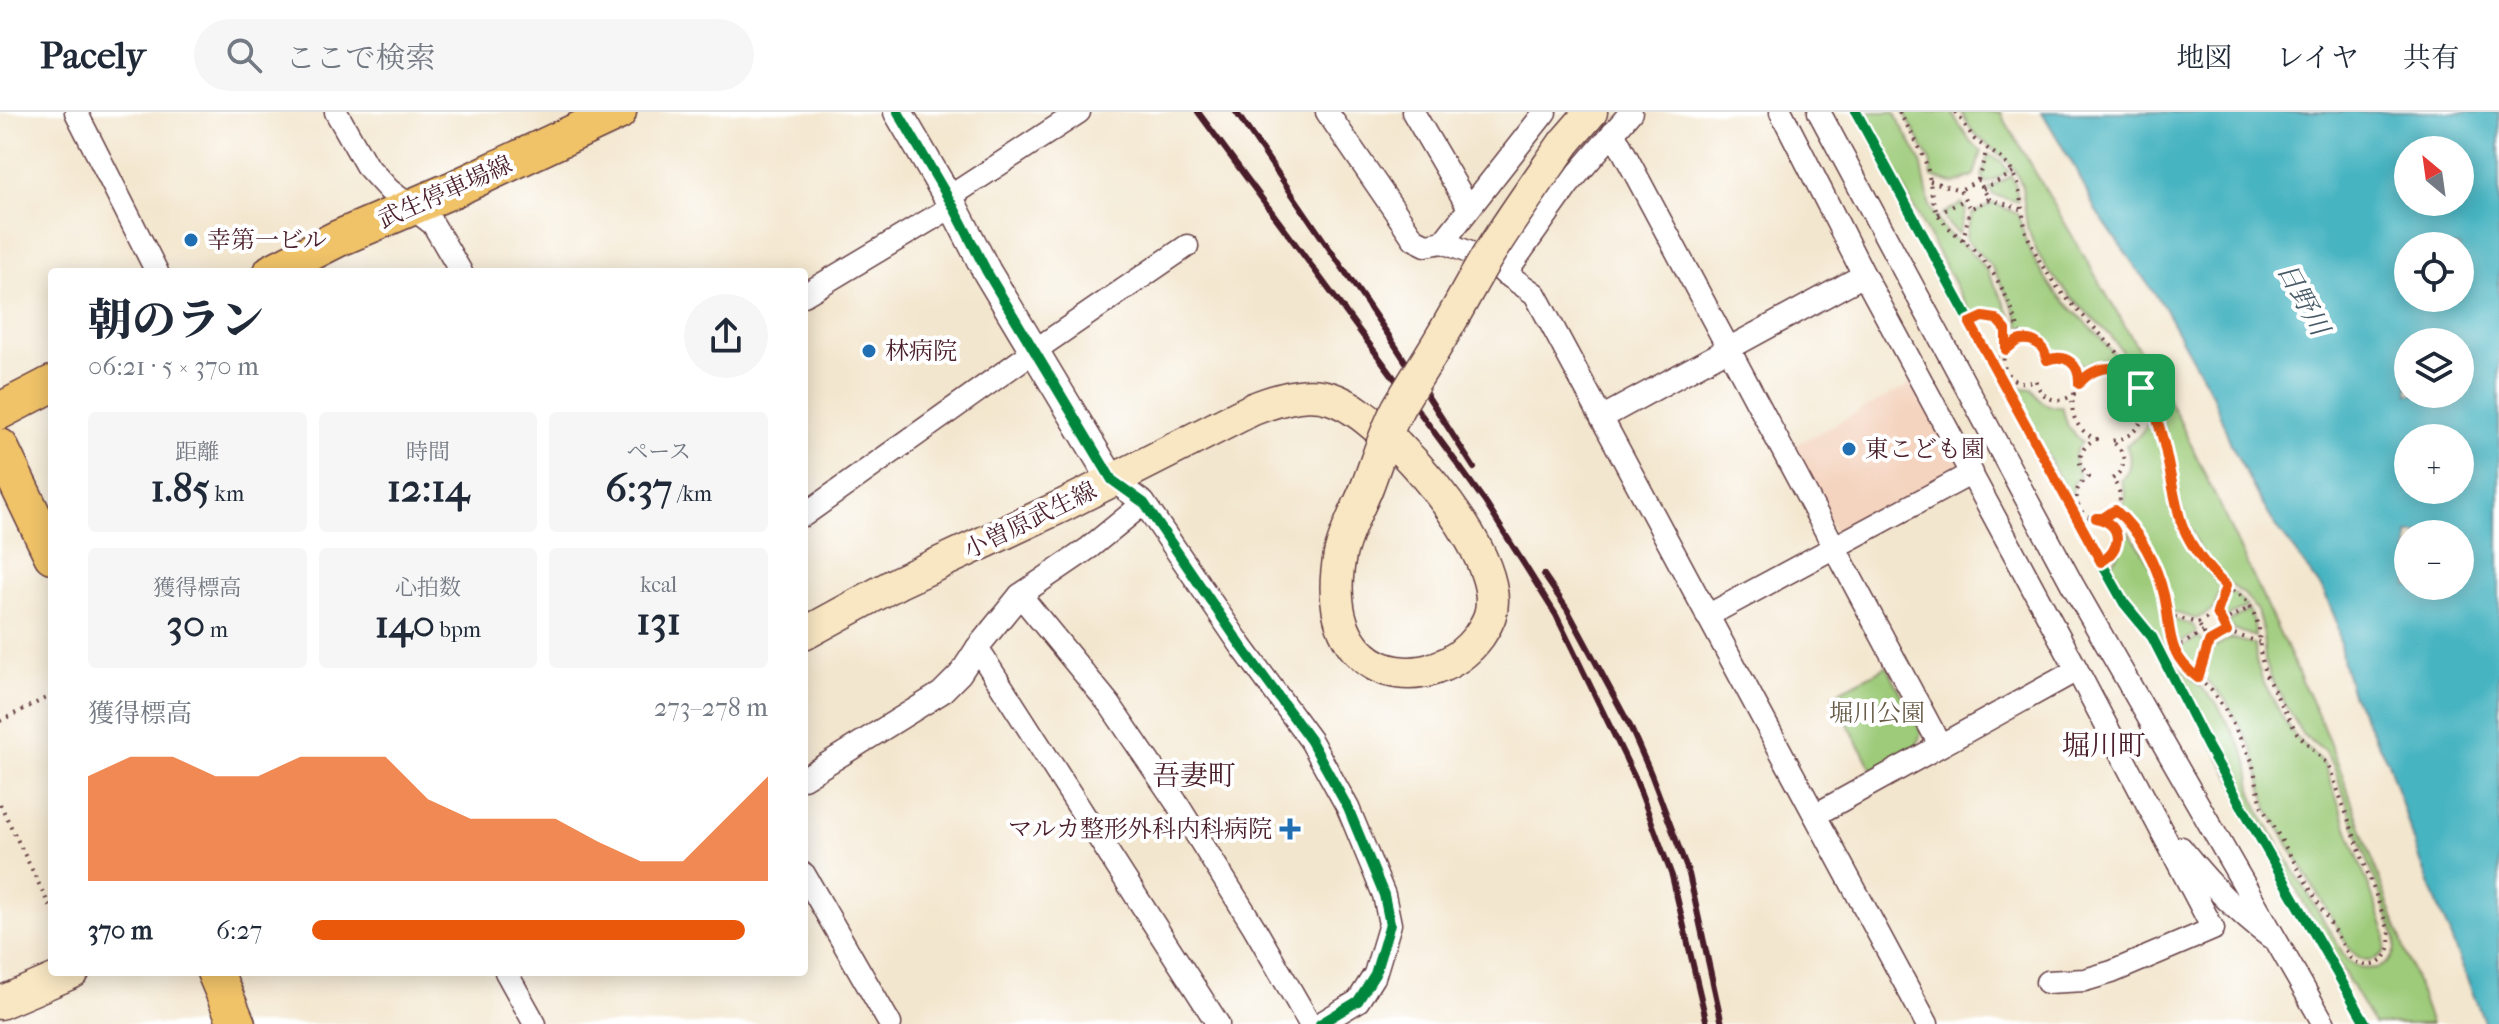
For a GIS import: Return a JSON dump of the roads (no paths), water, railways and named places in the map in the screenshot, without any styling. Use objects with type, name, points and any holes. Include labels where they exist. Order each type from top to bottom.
[{"type":"main road","name":"武生停車場線","points":[[280,268],[337,239],[618,112]]},
{"type":"main road","name":"小曽原武生線","points":[[808,632],[899,582],[1253,409],[1292,396],[1321,396],[1348,405],[1397,445],[1424,473],[1464,529],[1484,566],[1491,593],[1491,613],[1474,643],[1463,654],[1433,670],[1401,673],[1379,668],[1362,656],[1341,624],[1337,588],[1340,553],[1397,410],[1489,253],[1565,142],[1602,122]]},
{"type":"main road","points":[[0,411],[48,386]]},
{"type":"main road","points":[[0,447],[48,547]]},
{"type":"main road","points":[[0,1003],[64,976]]},
{"type":"main road","points":[[217,976],[237,1024]]},
{"type":"street","points":[[76,112],[155,268]]},
{"type":"street","points":[[336,112],[366,165],[389,190],[433,224],[459,268]]},
{"type":"street","points":[[898,112],[987,272],[1112,480],[1144,503],[1242,647],[1311,741],[1348,808],[1384,895],[1390,924],[1375,974],[1358,1001],[1320,1024]]},
{"type":"street","points":[[808,292],[950,202],[1079,112]]},
{"type":"street","points":[[1327,112],[1414,239],[1426,245],[1443,242],[1483,258],[1535,294],[1927,1024]]},
{"type":"street","points":[[1413,112],[1469,208]]},
{"type":"street","points":[[1443,242],[1545,112]]},
{"type":"street","points":[[1505,274],[1569,184],[1602,122],[1631,112]]},
{"type":"street","points":[[1781,112],[1864,275],[2213,929],[2112,972],[2085,980],[2047,982]]},
{"type":"street","points":[[1819,112],[2072,584],[2324,1024]]},
{"type":"street","points":[[1602,122],[1940,745]]},
{"type":"street","points":[[808,512],[1187,246]]},
{"type":"street","points":[[1603,417],[1864,275]]},
{"type":"street","points":[[1707,616],[1972,473]]},
{"type":"street","points":[[808,776],[941,693],[960,674],[1020,595],[1089,548],[1144,503]]},
{"type":"street","points":[[1020,595],[1110,705],[1176,802],[1310,1024]]},
{"type":"street","points":[[977,648],[1218,1024]]},
{"type":"street","points":[[1815,815],[2077,670]]},
{"type":"street","points":[[2147,803],[2214,888],[2241,916],[2278,943]]},
{"type":"street","points":[[808,881],[890,1024]]},
{"type":"street","points":[[508,976],[535,1024]]},
{"type":"water","name":"日野川","points":[[2042,112],[2499,112],[2499,1024],[2485,1024],[2422,865],[2388,762],[2352,694],[2336,620],[2324,592],[2257,495],[2231,444],[2212,394],[2162,304],[2096,211]]},
{"type":"railway","points":[[1198,112],[1485,502],[1556,615],[1636,780],[1672,876],[1707,1024]]},
{"type":"railway","points":[[1236,112],[1389,336],[1474,468]]},
{"type":"railway","points":[[1544,575],[1567,609],[1630,726],[1651,774],[1689,874],[1722,1024]]},
{"type":"place","name":"幸第一ビル","points":[[191,240]]},
{"type":"place","name":"林病院","points":[[869,351]]},
{"type":"place","name":"東こども園","points":[[1849,449]]},
{"type":"place","name":"マルカ整形外科内科病院","points":[[1290,829]]},
{"type":"district","name":"堀川町","points":[[2104,745]]},
{"type":"district","name":"吾妻町","points":[[1194,775]]},
{"type":"park label","name":"堀川公園","points":[[1877,713]]}]
